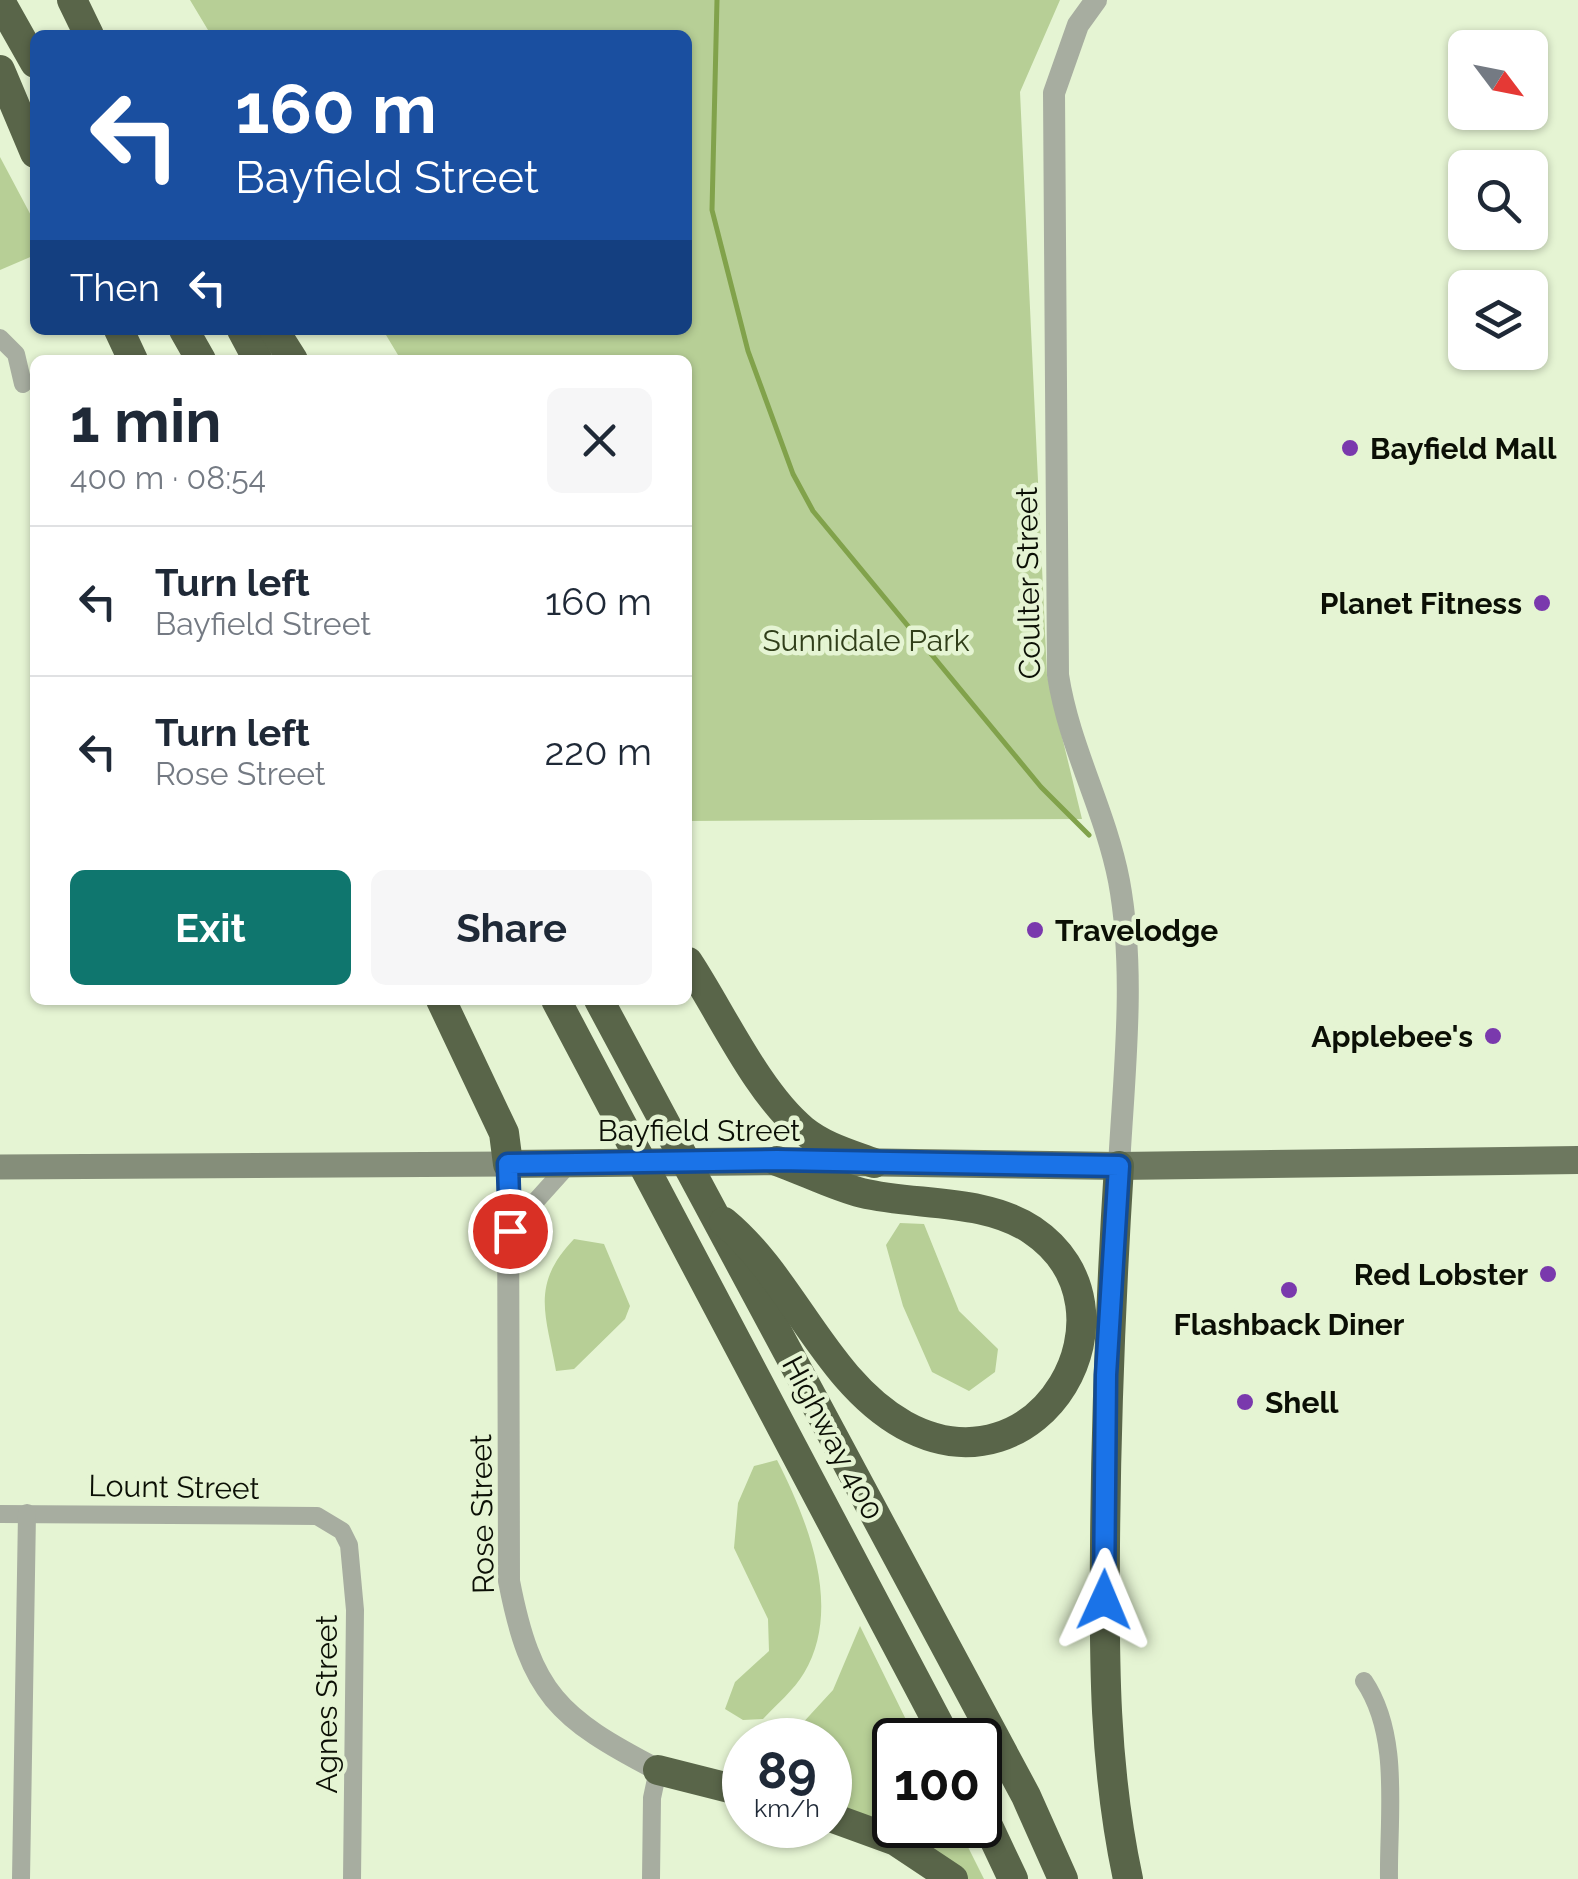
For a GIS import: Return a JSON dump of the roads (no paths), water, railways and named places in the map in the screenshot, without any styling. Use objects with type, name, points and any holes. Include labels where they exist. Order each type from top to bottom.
[{"type":"highway","points":[[72,0],[87,30]]},
{"type":"highway","points":[[0,1],[30,54]]},
{"type":"highway","points":[[0,70],[30,141]]},
{"type":"highway","points":[[692,968],[782,1109],[818,1140],[874,1163]]},
{"type":"highway","points":[[443,1005],[504,1133],[508,1164]]},
{"type":"highway","name":"Highway 400","points":[[559,1005],[935,1718]]},
{"type":"highway","name":"Highway 400","points":[[602,1005],[1026,1796],[1063,1879]]},
{"type":"highway","points":[[711,1211],[756,1248],[844,1371],[878,1409],[906,1426],[939,1440],[998,1437],[1039,1416],[1062,1392],[1077,1358],[1080,1324],[1074,1286],[1057,1254],[1033,1230],[965,1208],[861,1193],[777,1160]]},
{"type":"highway","points":[[1119,1166],[1106,1375],[1103,1692],[1111,1802],[1128,1879]]},
{"type":"highway","points":[[658,1770],[722,1786]]},
{"type":"highway","points":[[852,1825],[896,1841],[953,1879]]},
{"type":"highway","points":[[998,1848],[1013,1879]]},
{"type":"main road","name":"Bayfield Street","points":[[0,1167],[777,1160],[1119,1166],[1578,1160]]},
{"type":"street","name":"Coulter Street","points":[[1096,0],[1078,26],[1054,93],[1058,674],[1064,716],[1100,813],[1119,883],[1126,1021],[1119,1166]]},
{"type":"street","points":[[0,338],[16,354],[23,384]]},
{"type":"street","name":"Rose Street","points":[[510,1260],[534,1203],[570,1163]]},
{"type":"street","name":"Rose Street","points":[[508,1164],[509,1582],[526,1655],[540,1684],[589,1734],[658,1770]]},
{"type":"street","points":[[21,1879],[26,1513]]},
{"type":"street","name":"Lount Street","points":[[0,1514],[317,1516],[342,1530]]},
{"type":"street","name":"Agnes Street","points":[[342,1530],[350,1545],[354,1610],[352,1879]]},
{"type":"street","points":[[1364,1681],[1378,1702],[1387,1729],[1388,1879]]},
{"type":"street","points":[[651,1879],[652,1798],[658,1770]]},
{"type":"waterway","points":[[717,0],[712,210],[748,351],[793,474],[813,511],[1041,787],[1089,835]]},
{"type":"place","name":"Bayfield Mall","points":[[1350,448]]},
{"type":"place","name":"Planet Fitness","points":[[1542,603]]},
{"type":"place","name":"Travelodge","points":[[1035,930]]},
{"type":"place","name":"Applebee's","points":[[1493,1036]]},
{"type":"place","name":"Red Lobster","points":[[1548,1274]]},
{"type":"place","name":"Flashback Diner","points":[[1289,1290]]},
{"type":"place","name":"Shell","points":[[1245,1402]]},
{"type":"park label","name":"Sunnidale Park","points":[[866,640]]}]
